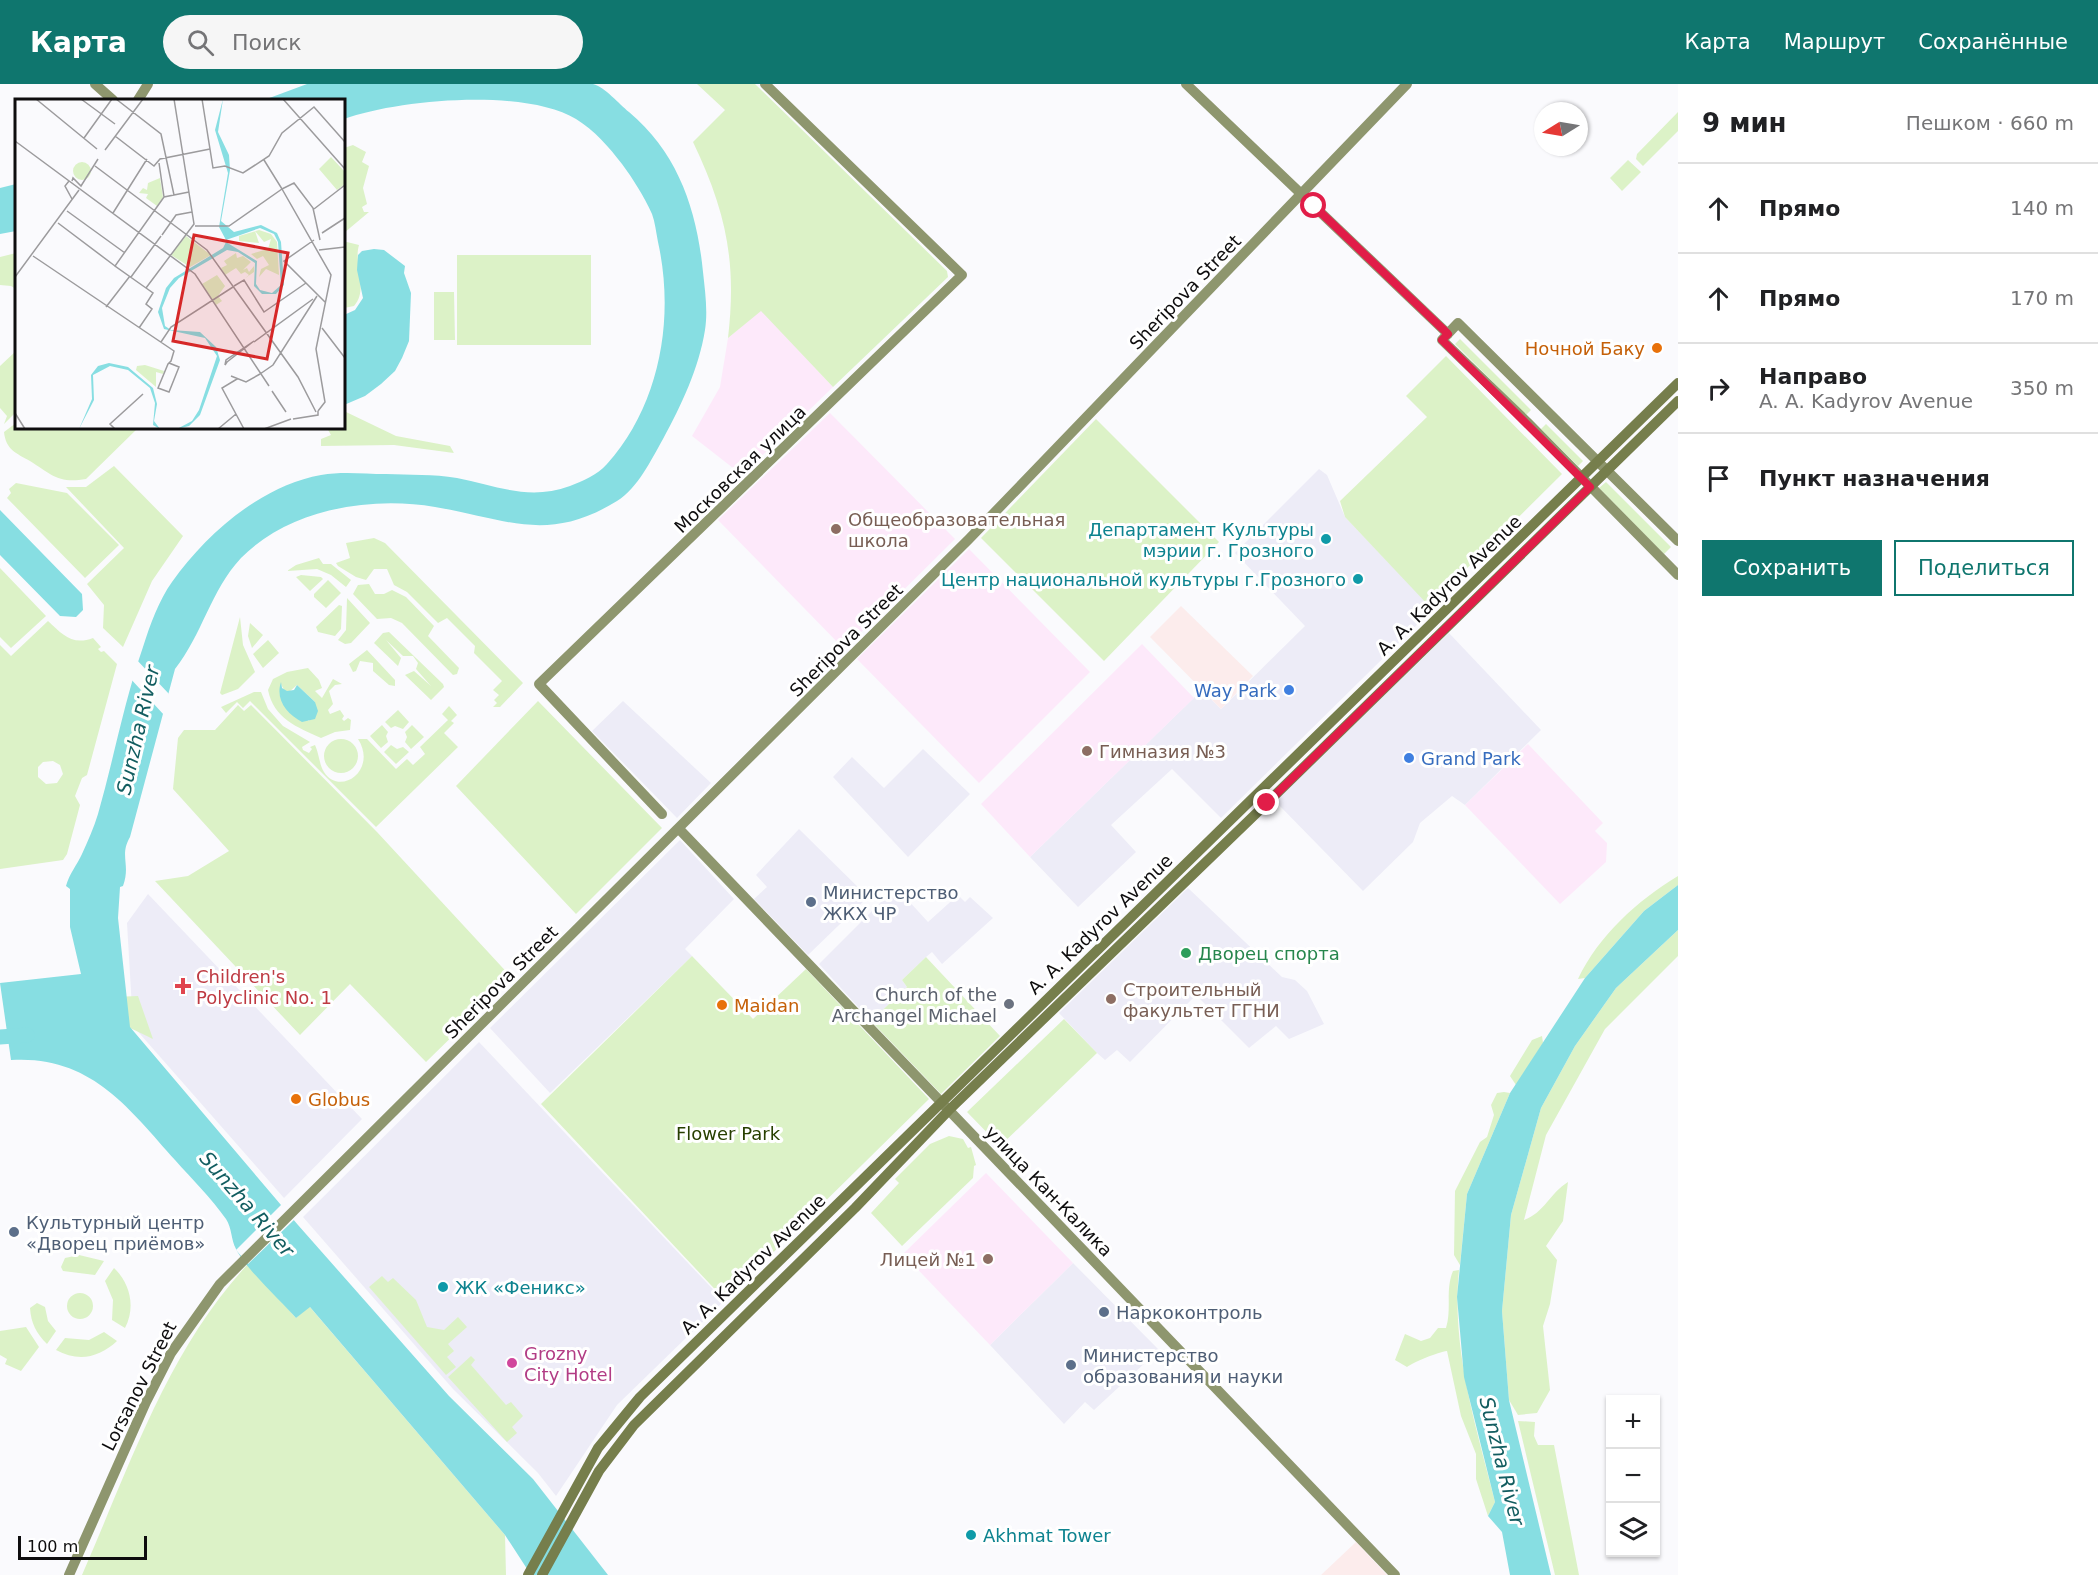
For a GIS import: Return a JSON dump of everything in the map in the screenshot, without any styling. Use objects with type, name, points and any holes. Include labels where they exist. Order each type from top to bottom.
[{"type":"main road","name":"A. A. Kadyrov Avenue","points":[[542,1575],[604,1463],[634,1425],[855,1208],[945,1106],[1678,383]]},
{"type":"main road","name":"A. A. Kadyrov Avenue","points":[[528,1575],[565,1504],[598,1448],[621,1418],[1678,401]]},
{"type":"street","points":[[95,84],[112,99]]},
{"type":"street","points":[[139,99],[148,84]]},
{"type":"street","name":"Московская улица","points":[[662,814],[539,684],[962,274],[765,84]]},
{"type":"street","points":[[1186,84],[1445,337],[1678,575]]},
{"type":"street","name":"Sheripova Street","points":[[297,1208],[680,830],[977,531],[1407,84]]},
{"type":"street","points":[[1445,337],[1458,323],[1678,541]]},
{"type":"street","name":"улица Кан-Калика","points":[[680,830],[1395,1575]]},
{"type":"street","name":"Lorsanov Street","points":[[69,1575],[146,1402],[171,1353],[220,1284],[297,1208]]},
{"type":"shaded area","points":[[761,310],[833,387],[742,475],[692,436],[720,387],[728,338]]},
{"type":"shaded area","name":"Общеобразовательная школа","points":[[830,413],[955,539],[844,649],[718,520]]},
{"type":"shaded area","points":[[1319,469],[1327,475],[1345,517],[1433,609],[1221,818],[1172,769],[1111,825],[1136,852],[1078,907],[1030,857],[1202,690],[1221,709],[1305,626],[1235,553]]},
{"type":"shaded area","points":[[969,549],[1090,672],[979,783],[857,659]]},
{"type":"shaded area","points":[[1181,606],[1253,676],[1221,709],[1150,637]]},
{"type":"shaded area","points":[[1449,633],[1541,730],[1465,805],[1452,796],[1420,823],[1413,842],[1363,891],[1275,801]]},
{"type":"shaded area","name":"Гимназия №3","points":[[1142,644],[1194,698],[1030,857],[981,804]]},
{"type":"shaded area","points":[[623,701],[711,783],[677,818],[592,731]]},
{"type":"shaded area","points":[[1528,744],[1603,823],[1595,831],[1607,843],[1606,862],[1560,904],[1465,805]]},
{"type":"shaded area","points":[[923,749],[970,794],[908,857],[833,777],[852,757],[884,788]]},
{"type":"shaded area","points":[[799,829],[868,897],[808,955],[754,899],[767,887],[756,875]]},
{"type":"shaded area","points":[[680,840],[734,899],[685,949],[692,956],[550,1093],[490,1028]]},
{"type":"shaded area","points":[[896,887],[928,922],[958,895],[965,902],[970,897],[993,918],[942,964],[932,952],[926,957],[902,980],[907,987],[871,1021],[819,964]]},
{"type":"shaded area","points":[[1188,888],[1282,977],[1295,980],[1307,991],[1324,1024],[1289,1039],[1276,1026],[1249,1048],[1196,995],[1130,1062],[1117,1050],[1105,1060],[1097,1053],[1059,1013]]},
{"type":"shaded area","points":[[148,894],[362,1119],[284,1198],[133,1026],[127,923]]},
{"type":"shaded area","points":[[479,1042],[724,1301],[617,1405],[556,1496],[538,1473],[453,1389],[303,1217]]},
{"type":"shaded area","name":"Лицей №1","points":[[986,1173],[1073,1263],[990,1345],[903,1254]]},
{"type":"shaded area","points":[[1073,1263],[1159,1350],[1094,1410],[1085,1402],[1064,1424],[990,1345]]},
{"type":"shaded area","points":[[1356,1542],[1387,1575],[1321,1575]]},
{"type":"green space","points":[[697,84],[755,84],[947,271],[948,277],[833,387],[761,311],[728,338],[731,285],[726,237],[714,191],[693,142],[725,110]]},
{"type":"green space","points":[[1678,112],[1678,131],[1643,166],[1636,159],[1637,154]]},
{"type":"green space","points":[[353,145],[366,152],[362,162],[369,166],[363,188],[367,204],[362,207],[364,212],[369,212],[345,232],[345,148]]},
{"type":"green space","points":[[1628,160],[1641,172],[1622,191],[1610,178]]},
{"type":"green space","points":[[345,243],[359,245],[361,285],[354,306],[345,308]]},
{"type":"green space","points":[[15,253],[15,288],[0,285],[0,257]]},
{"type":"green space","points":[[457,255],[591,255],[591,345],[457,345]]},
{"type":"green space","points":[[434,292],[454,292],[455,340],[434,340]]},
{"type":"green space","points":[[1460,339],[1531,410],[1526,415],[1455,344]]},
{"type":"green space","points":[[15,352],[15,413],[4,424],[7,416],[0,408],[0,366]]},
{"type":"green space","points":[[1446,356],[1562,474],[1429,606],[1345,517],[1340,501],[1427,417],[1406,396]]},
{"type":"green space","points":[[345,411],[396,436],[450,446],[454,453],[394,445],[321,446],[321,439],[331,435],[328,429],[345,429]]},
{"type":"green space","points":[[1096,419],[1219,542],[1104,661],[981,538]]},
{"type":"green space","points":[[15,424],[15,429],[137,429],[86,479],[76,480],[55,477],[16,453],[9,447],[4,432]]},
{"type":"green space","points":[[1546,424],[1583,461],[1578,466],[1541,429]]},
{"type":"green space","points":[[114,466],[183,536],[152,581],[123,647],[103,628],[104,605],[87,584],[124,548],[66,487],[86,487]]},
{"type":"green space","points":[[1606,482],[1671,547],[1664,554],[1599,488]]},
{"type":"green space","points":[[16,483],[67,493],[119,545],[85,578],[7,498],[11,493],[9,489]]},
{"type":"green space","points":[[374,538],[385,543],[523,683],[500,707],[493,707],[497,703],[494,700],[499,695],[493,690],[502,681],[474,653],[475,646],[447,618],[438,623],[407,592],[394,585],[387,569],[374,569],[366,580],[338,566],[336,563],[350,558],[346,543]]},
{"type":"green space","points":[[319,558],[323,564],[331,564],[351,580],[346,587],[331,575],[317,569],[287,571],[296,565]]},
{"type":"green space","points":[[0,568],[46,616],[11,648],[0,637]]},
{"type":"green space","points":[[301,575],[323,579],[310,591],[296,577]]},
{"type":"green space","points":[[328,580],[341,593],[326,608],[314,597],[314,594]]},
{"type":"green space","points":[[369,584],[375,594],[384,594],[392,590],[406,597],[434,626],[428,636],[459,668],[457,674],[453,675],[402,623],[391,618],[377,619],[353,594],[358,585]]},
{"type":"green space","points":[[347,598],[370,623],[351,643],[345,644],[338,640],[346,630]]},
{"type":"green space","points":[[339,605],[342,606],[341,629],[335,636],[318,632],[316,627]]},
{"type":"green space","points":[[240,617],[243,645],[255,672],[238,689],[222,695],[220,693]]},
{"type":"green space","points":[[48,621],[73,640],[93,638],[101,647],[98,649],[101,652],[104,651],[117,664],[87,775],[82,778],[75,796],[80,805],[67,854],[63,860],[0,869],[0,645],[11,656]],"holes":[[[53,761],[60,765],[63,774],[57,783],[46,784],[38,777],[38,767],[43,762]]]},
{"type":"green space","points":[[250,623],[263,635],[252,648],[248,636]]},
{"type":"green space","points":[[389,632],[443,684],[444,687],[431,700],[405,675],[414,671],[431,686],[416,669],[418,663],[413,656],[403,656],[386,640],[401,658],[398,666],[374,643],[383,633]]},
{"type":"green space","points":[[268,640],[279,653],[263,668],[253,654]]},
{"type":"green space","points":[[367,650],[395,680],[395,686],[389,685],[373,671],[373,663],[360,661],[356,671],[353,672],[349,664]]},
{"type":"green space","points":[[308,668],[319,680],[322,688],[315,691],[322,698],[333,679],[342,684],[335,685],[329,691],[333,704],[328,710],[330,714],[340,710],[344,721],[348,718],[351,720],[350,730],[335,732],[321,738],[295,726],[281,715],[275,708],[268,690],[273,679],[287,672]],"holes":[[[281,684],[284,690],[289,692],[297,685],[315,702],[309,721],[283,704]]]},
{"type":"green space","points":[[254,692],[261,692],[268,709],[283,726],[310,742],[302,747],[303,750],[309,753],[312,749],[310,747],[315,745],[324,772],[331,779],[339,782],[347,781],[360,770],[363,750],[358,739],[367,739],[396,769],[407,759],[413,765],[425,754],[420,747],[448,720],[442,714],[449,706],[457,715],[451,721],[454,723],[444,733],[458,747],[376,827],[250,701],[243,708],[237,702],[226,713],[221,707]]},
{"type":"green space","points":[[538,701],[662,828],[576,914],[456,786]]},
{"type":"green space","points":[[238,705],[244,711],[251,705],[377,832],[512,978],[426,1062],[350,984],[300,1035],[155,881],[188,876],[229,851],[173,789],[178,738],[184,730],[215,730]]},
{"type":"green space","points":[[398,710],[409,722],[403,729],[395,726],[391,728],[385,722]]},
{"type":"green space","points":[[382,725],[388,732],[386,736],[388,742],[381,748],[370,736]]},
{"type":"green space","points":[[412,725],[424,737],[411,749],[405,742],[407,737],[405,732]]},
{"type":"green space","points":[[341,739],[353,744],[358,756],[353,768],[341,773],[329,768],[324,756],[329,744]]},
{"type":"green space","points":[[391,745],[397,749],[403,747],[409,752],[396,764],[384,752]]},
{"type":"green space","points":[[1678,876],[1678,885],[1644,911],[1585,978],[1578,979],[1597,948],[1620,920],[1648,896]]},
{"type":"green space","points":[[1678,930],[1678,956],[1605,1029],[1546,1135],[1524,1220],[1537,1213],[1568,1182],[1563,1221],[1546,1246],[1557,1260],[1550,1304],[1543,1326],[1550,1390],[1537,1413],[1518,1415],[1509,1400],[1502,1311],[1511,1215],[1541,1108],[1575,1046],[1616,988]]},
{"type":"green space","name":"Flower Park","points":[[692,956],[753,1019],[806,969],[929,1099],[725,1300],[541,1104]]},
{"type":"green space","points":[[926,957],[1000,1036],[941,1094],[871,1021],[907,987],[902,980]]},
{"type":"green space","points":[[138,996],[153,1039],[126,1026],[89,998]]},
{"type":"green space","points":[[1064,1019],[1097,1053],[1000,1146],[967,1112]]},
{"type":"green space","points":[[1542,1036],[1543,1043],[1516,1085],[1510,1076],[1532,1040]]},
{"type":"green space","points":[[1497,1093],[1510,1093],[1467,1194],[1460,1265],[1454,1255],[1455,1191],[1480,1142],[1487,1137],[1494,1115],[1491,1105]]},
{"type":"green space","points":[[949,1136],[963,1139],[968,1148],[971,1147],[976,1165],[973,1178],[902,1246],[871,1213],[899,1183],[895,1179],[930,1144]]},
{"type":"green space","points":[[79,1255],[104,1261],[95,1275],[63,1271],[61,1267],[65,1258]]},
{"type":"green space","points":[[248,1264],[296,1318],[309,1306],[505,1535],[506,1575],[82,1575],[152,1412],[172,1372],[194,1334]]},
{"type":"green space","points":[[114,1268],[124,1281],[130,1296],[130,1312],[125,1328],[112,1320],[113,1300],[105,1281]]},
{"type":"green space","points":[[1459,1270],[1457,1300],[1462,1358],[1473,1416],[1495,1502],[1488,1516],[1476,1479],[1476,1454],[1461,1416],[1447,1351],[1426,1357],[1407,1367],[1395,1360],[1405,1334],[1421,1341],[1430,1338],[1438,1328],[1446,1328],[1451,1278],[1453,1271]]},
{"type":"green space","points":[[382,1276],[388,1282],[393,1278],[416,1300],[427,1327],[444,1330],[458,1317],[467,1327],[448,1344],[454,1351],[447,1357],[456,1367],[446,1375],[369,1287]]},
{"type":"green space","points":[[80,1293],[89,1297],[93,1306],[89,1315],[80,1319],[71,1315],[67,1306],[71,1297]]},
{"type":"green space","points":[[37,1303],[45,1307],[48,1321],[56,1331],[47,1344],[33,1323],[30,1308]]},
{"type":"green space","points":[[26,1327],[39,1347],[21,1371],[5,1364],[7,1359],[0,1355],[0,1331]]},
{"type":"green space","points":[[104,1332],[117,1341],[96,1354],[80,1357],[56,1350],[65,1338],[89,1340]]},
{"type":"green space","points":[[471,1356],[475,1360],[471,1365],[506,1405],[511,1402],[523,1416],[512,1427],[517,1433],[507,1442],[448,1377]]},
{"type":"green space","points":[[1518,1421],[1535,1422],[1534,1436],[1538,1445],[1554,1445],[1579,1575],[1555,1575]]},
{"type":"water","name":"Sunzha River","points":[[307,84],[593,84],[612,96],[646,128],[660,146],[682,184],[696,227],[706,301],[705,330],[698,358],[683,400],[649,464],[638,481],[617,501],[592,514],[569,522],[548,525],[506,522],[410,504],[358,505],[306,517],[260,541],[241,558],[222,584],[192,642],[175,669],[125,850],[126,872],[123,886],[120,887],[118,918],[130,1027],[298,1225],[449,1396],[533,1479],[608,1575],[531,1575],[505,1535],[310,1307],[296,1318],[255,1275],[236,1249],[228,1223],[220,1211],[141,1121],[105,1088],[85,1075],[63,1066],[39,1061],[11,1060],[0,983],[81,974],[70,927],[70,889],[66,886],[96,819],[130,688],[152,622],[167,589],[202,546],[237,514],[277,489],[321,475],[345,473],[439,476],[527,492],[555,490],[585,480],[603,468],[625,441],[640,415],[659,359],[665,300],[663,271],[652,214],[617,158],[583,123],[554,109],[495,100],[428,102],[396,106],[345,119],[345,99],[267,99]]},
{"type":"water","points":[[15,184],[15,231],[0,234],[0,188]]},
{"type":"water","points":[[384,250],[405,266],[404,273],[411,293],[409,341],[395,371],[365,396],[345,405],[345,315],[355,310],[363,298],[357,270],[358,255],[362,251]]},
{"type":"water","points":[[0,510],[82,594],[83,610],[76,617],[60,616],[0,555]]},
{"type":"water","points":[[281,682],[282,688],[287,691],[294,690],[297,685],[315,702],[318,711],[315,719],[302,722],[287,711],[281,700]]},
{"type":"water","name":"Sunzha River","points":[[1678,885],[1678,930],[1616,988],[1575,1046],[1541,1108],[1511,1215],[1502,1311],[1509,1400],[1551,1575],[1510,1575],[1502,1532],[1488,1516],[1495,1502],[1464,1377],[1457,1297],[1467,1194],[1510,1093],[1585,978],[1644,911]]},
{"type":"pier","points":[[135,658],[169,694],[164,715],[129,677]]},
{"type":"pier","points":[[284,1202],[296,1218],[248,1264],[236,1250]]},
{"type":"waterway","points":[[0,1037],[27,1035]]},
{"type":"place","name":"Ночной Баку","points":[[1657,348]]},
{"type":"place","name":"Общеобразовательная школа","points":[[836,529]]},
{"type":"place","name":"Департамент Культуры мэрии г. Грозного","points":[[1326,539]]},
{"type":"place","name":"Центр национальной культуры г.Грозного","points":[[1358,579]]},
{"type":"place","name":"Way Park","points":[[1289,690]]},
{"type":"place","name":"Гимназия №3","points":[[1087,751]]},
{"type":"place","name":"Grand Park","points":[[1409,758]]},
{"type":"place","name":"Министерство ЖКХ ЧР","points":[[811,902]]},
{"type":"place","name":"Дворец спорта","points":[[1186,953]]},
{"type":"place","name":"Children's Polyclinic No. 1","points":[[183,986]]},
{"type":"place","name":"Строительный факультет ГГНИ","points":[[1111,999]]},
{"type":"place","name":"Church of the Archangel Michael","points":[[1009,1004]]},
{"type":"place","name":"Maidan","points":[[722,1005]]},
{"type":"place","name":"Globus","points":[[296,1099]]},
{"type":"place","name":"Культурный центр «Дворец приёмов»","points":[[14,1232]]},
{"type":"place","name":"Лицей №1","points":[[988,1259]]},
{"type":"place","name":"ЖК «Феникс»","points":[[443,1287]]},
{"type":"place","name":"Наркоконтроль","points":[[1104,1312]]},
{"type":"place","name":"Grozny City Hotel","points":[[512,1363]]},
{"type":"place","name":"Министерство образования и науки","points":[[1071,1365]]},
{"type":"place","name":"Akhmat Tower","points":[[971,1535]]},
{"type":"route","points":[[1267,803],[1590,487],[1442,340],[1448,334],[1314,206]]}]
